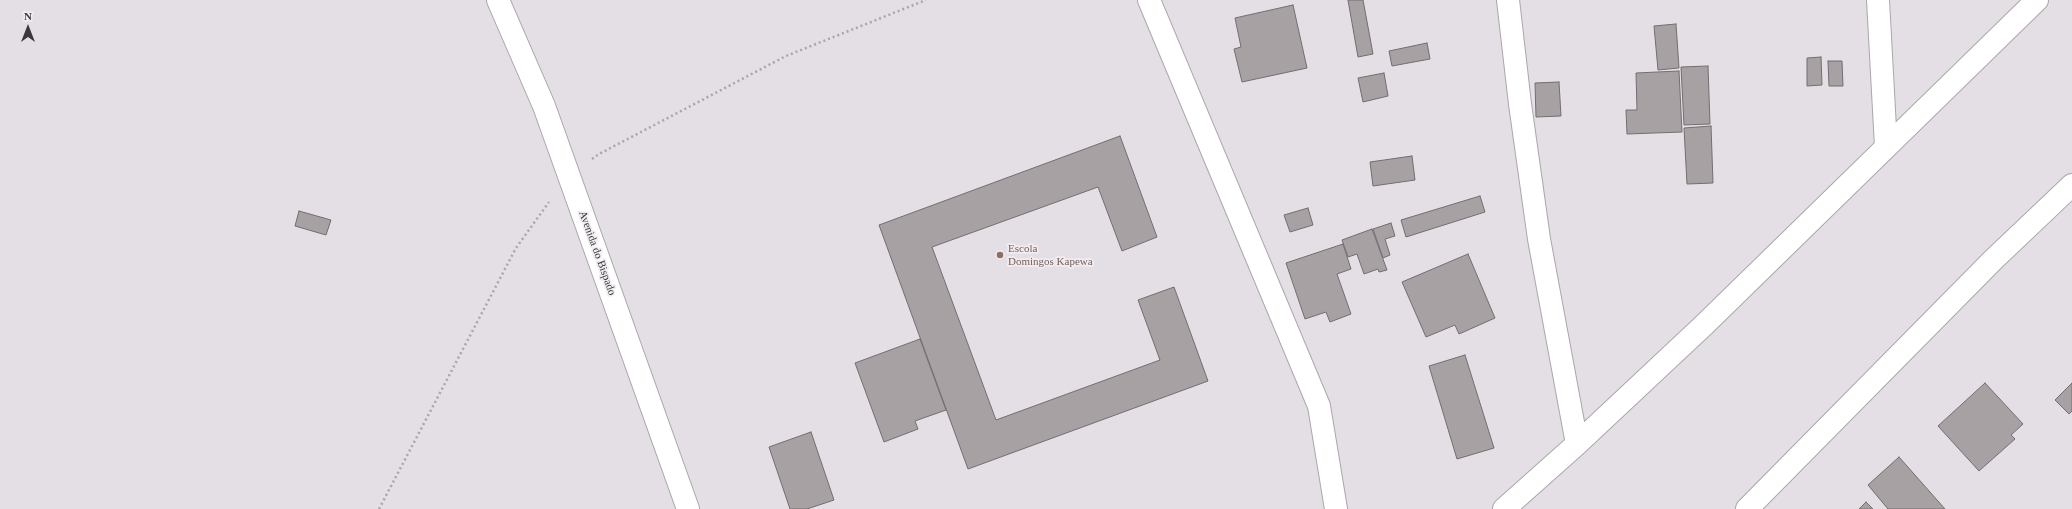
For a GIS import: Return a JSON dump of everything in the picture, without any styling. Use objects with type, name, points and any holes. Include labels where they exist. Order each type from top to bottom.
[{"type":"street","name":"Avenida do Bispado","points":[[498,0],[544,106],[688,509]]},
{"type":"street","points":[[1149,0],[1319,406],[1336,509]]},
{"type":"street","points":[[1508,0],[1520,104],[1540,239],[1577,444]]},
{"type":"street","points":[[1878,0],[1886,147]]},
{"type":"street","points":[[1504,509],[1577,444],[1704,325],[2037,0]]},
{"type":"street","points":[[1747,509],[1992,260],[2072,185]]},
{"type":"building","points":[[1348,0],[1363,0],[1373,54],[1358,57]]},
{"type":"building","points":[[1293,5],[1307,68],[1242,82],[1234,49],[1241,47],[1235,18]]},
{"type":"building","points":[[1676,24],[1679,68],[1658,70],[1654,26]]},
{"type":"building","points":[[1427,43],[1430,59],[1392,66],[1389,51]]},
{"type":"building","points":[[1821,57],[1822,85],[1807,86],[1807,58]]},
{"type":"building","points":[[1828,61],[1842,61],[1843,86],[1829,86]]},
{"type":"building","points":[[1708,66],[1710,124],[1684,125],[1681,67]]},
{"type":"building","points":[[1679,71],[1682,132],[1627,134],[1626,110],[1637,110],[1636,73]]},
{"type":"building","points":[[1384,73],[1388,96],[1363,102],[1358,78]]},
{"type":"building","points":[[1559,82],[1561,116],[1536,117],[1535,83]]},
{"type":"building","points":[[1711,126],[1713,183],[1687,184],[1684,128]]},
{"type":"building","points":[[1120,136],[1157,237],[1122,251],[1098,187],[932,247],[996,420],[1160,360],[1138,300],[1174,287],[1208,381],[968,469],[879,225]]},
{"type":"building","points":[[1412,156],[1415,180],[1373,186],[1370,162]]},
{"type":"building","points":[[1480,196],[1485,212],[1406,237],[1401,220]]},
{"type":"building","points":[[1308,208],[1313,225],[1290,232],[1284,215]]},
{"type":"building","points":[[299,211],[331,220],[326,235],[295,226]]},
{"type":"building","points":[[1391,223],[1395,236],[1385,239],[1390,255],[1383,258],[1373,229]]},
{"type":"building","points":[[1372,229],[1387,270],[1379,272],[1378,269],[1364,274],[1357,254],[1348,257],[1342,240]]},
{"type":"building","points":[[1343,244],[1351,269],[1337,274],[1351,314],[1330,322],[1326,312],[1305,319],[1286,263]]},
{"type":"building","points":[[1468,254],[1495,318],[1459,334],[1455,325],[1426,337],[1402,282]]},
{"type":"building","points":[[920,339],[946,410],[915,421],[918,429],[884,442],[855,363]]},
{"type":"building","points":[[1465,355],[1494,448],[1457,459],[1429,366]]},
{"type":"building","points":[[1985,383],[2023,424],[2011,435],[2015,439],[1979,471],[1938,426]]},
{"type":"building","points":[[2072,383],[2072,411],[2069,414],[2055,400]]},
{"type":"building","points":[[811,432],[834,500],[807,509],[790,509],[769,447]]},
{"type":"building","points":[[1899,457],[1945,509],[1888,509],[1868,485]]},
{"type":"building","points":[[1866,502],[1873,509],[1859,509]]},
{"type":"place","name":"Escola Domingos Kapewa","points":[[1000,255]]}]
